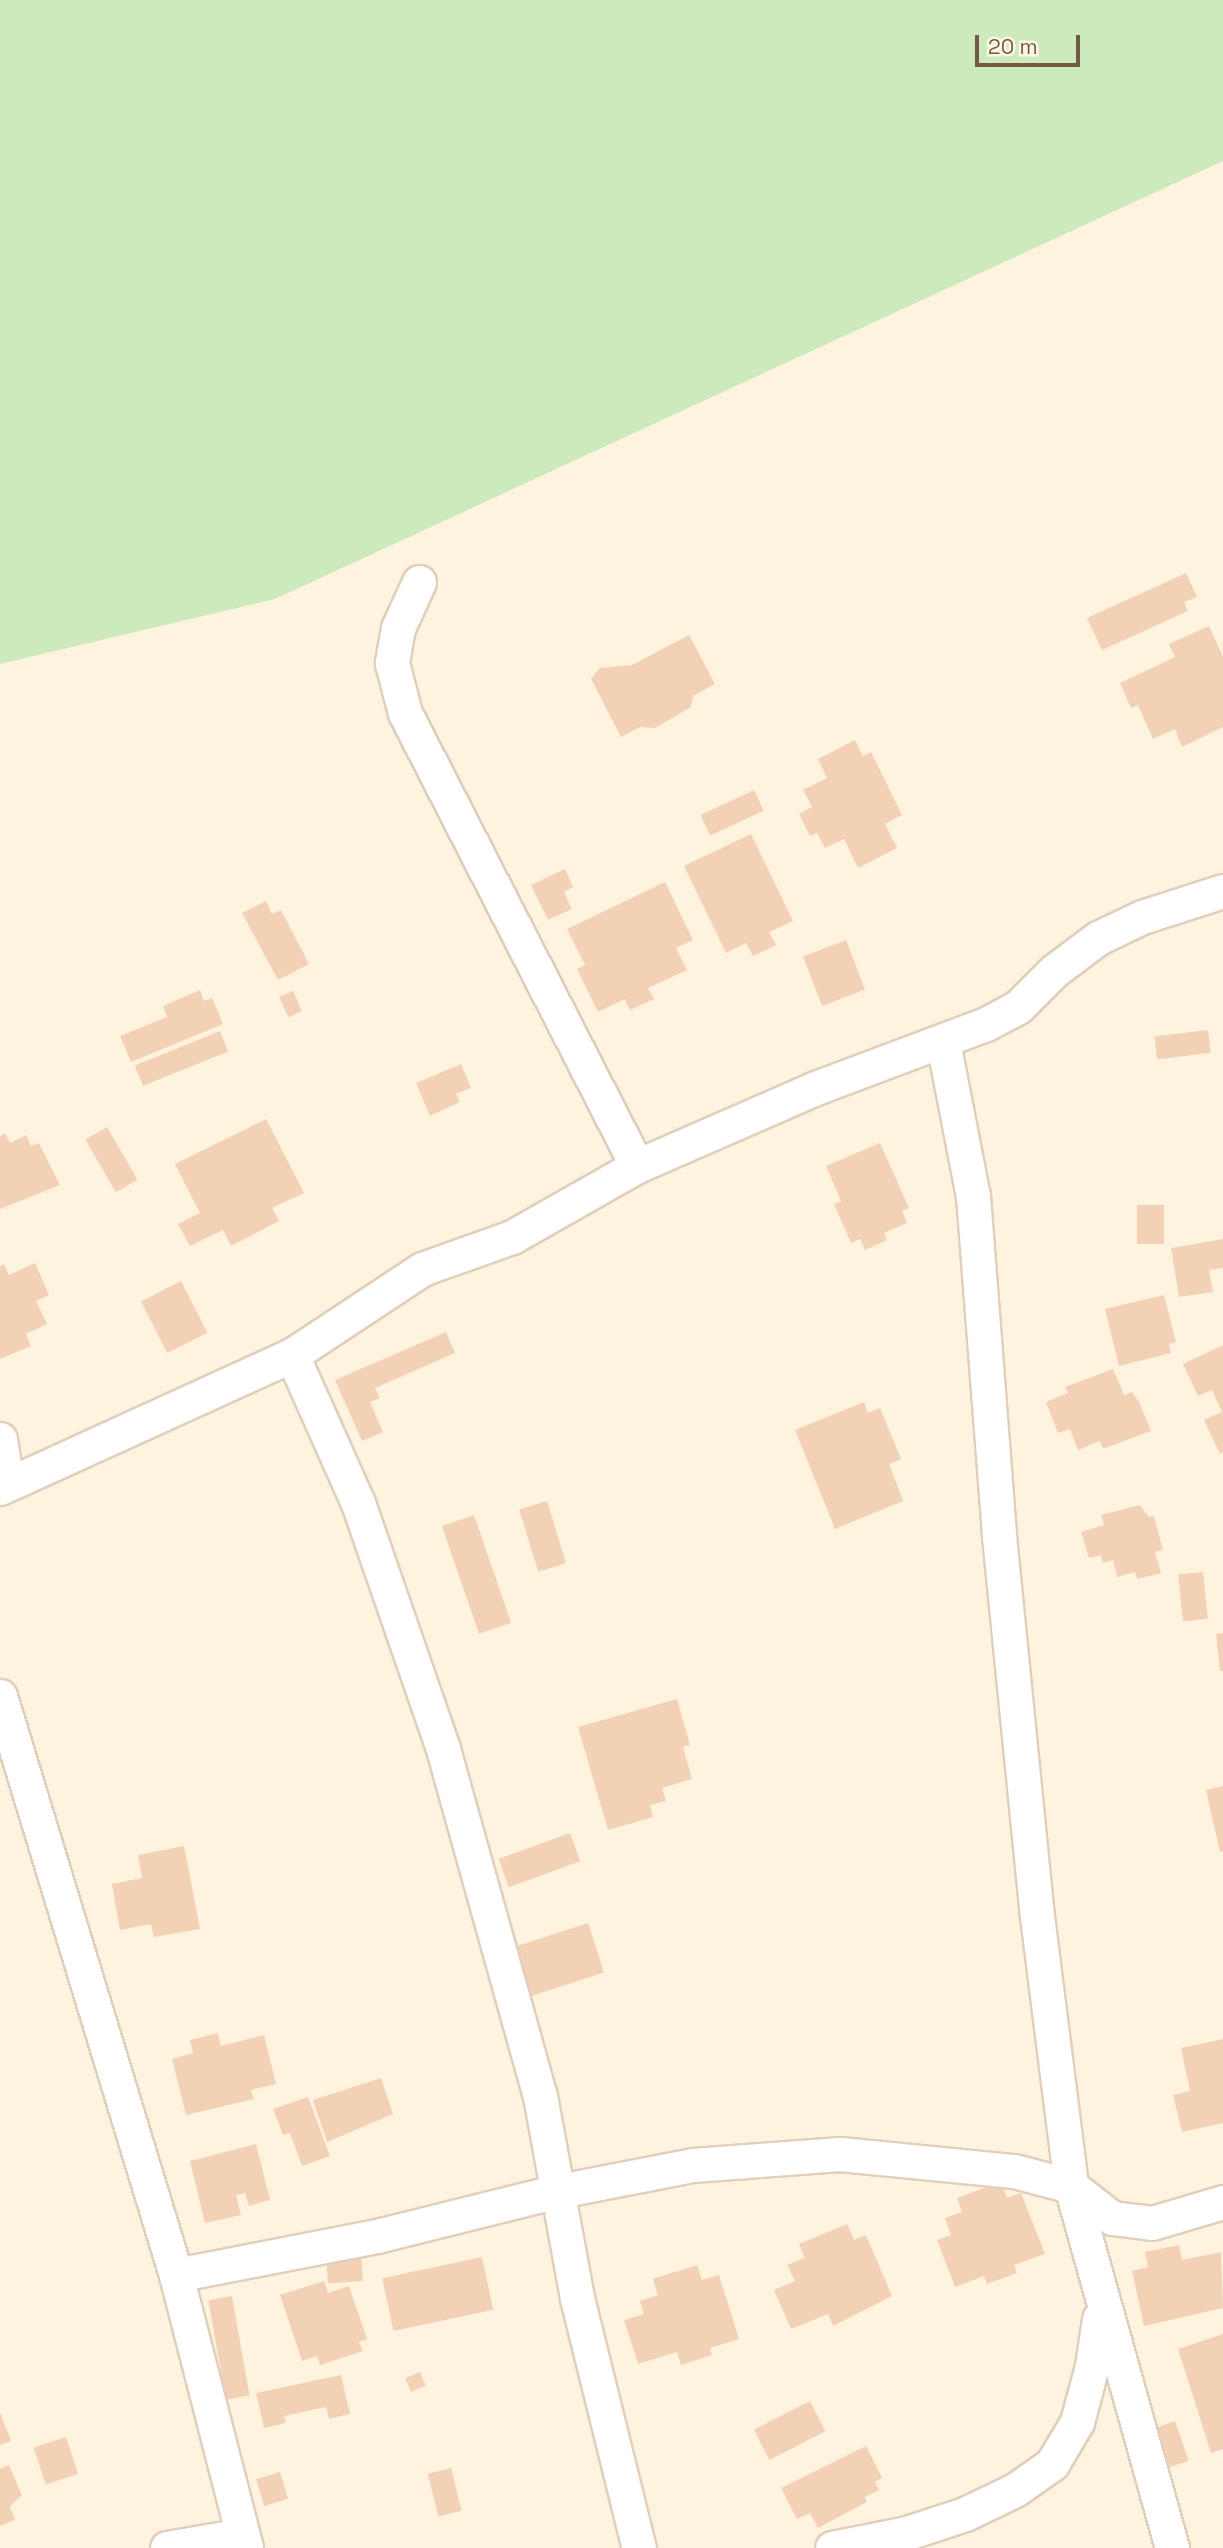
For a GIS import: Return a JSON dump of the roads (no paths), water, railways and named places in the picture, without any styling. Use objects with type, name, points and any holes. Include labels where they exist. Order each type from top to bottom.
[{"type":"street","points":[[419,582],[398,628],[392,663],[405,713],[637,1166]]},
{"type":"street","points":[[0,1439],[3,1486],[292,1355],[422,1269],[512,1237],[637,1166],[813,1088],[943,1042],[1018,1007],[1054,971],[1098,938],[1142,917],[1223,891]]},
{"type":"street","points":[[943,1042],[976,1220],[999,1536],[1037,1916],[1071,2186],[1101,2303],[1172,2548]]},
{"type":"street","points":[[292,1355],[358,1503],[443,1749],[540,2096],[554,2192],[605,2424],[639,2548]]},
{"type":"street","points":[[0,1696],[176,2275],[244,2541],[167,2548]]},
{"type":"street","points":[[176,2275],[377,2236],[554,2192],[693,2165],[840,2154],[1014,2171],[1071,2186],[1112,2218],[1152,2223],[1223,2202]]},
{"type":"street","points":[[832,2548],[907,2533],[965,2514],[1016,2490],[1052,2464],[1077,2422],[1092,2366],[1101,2303]]}]
